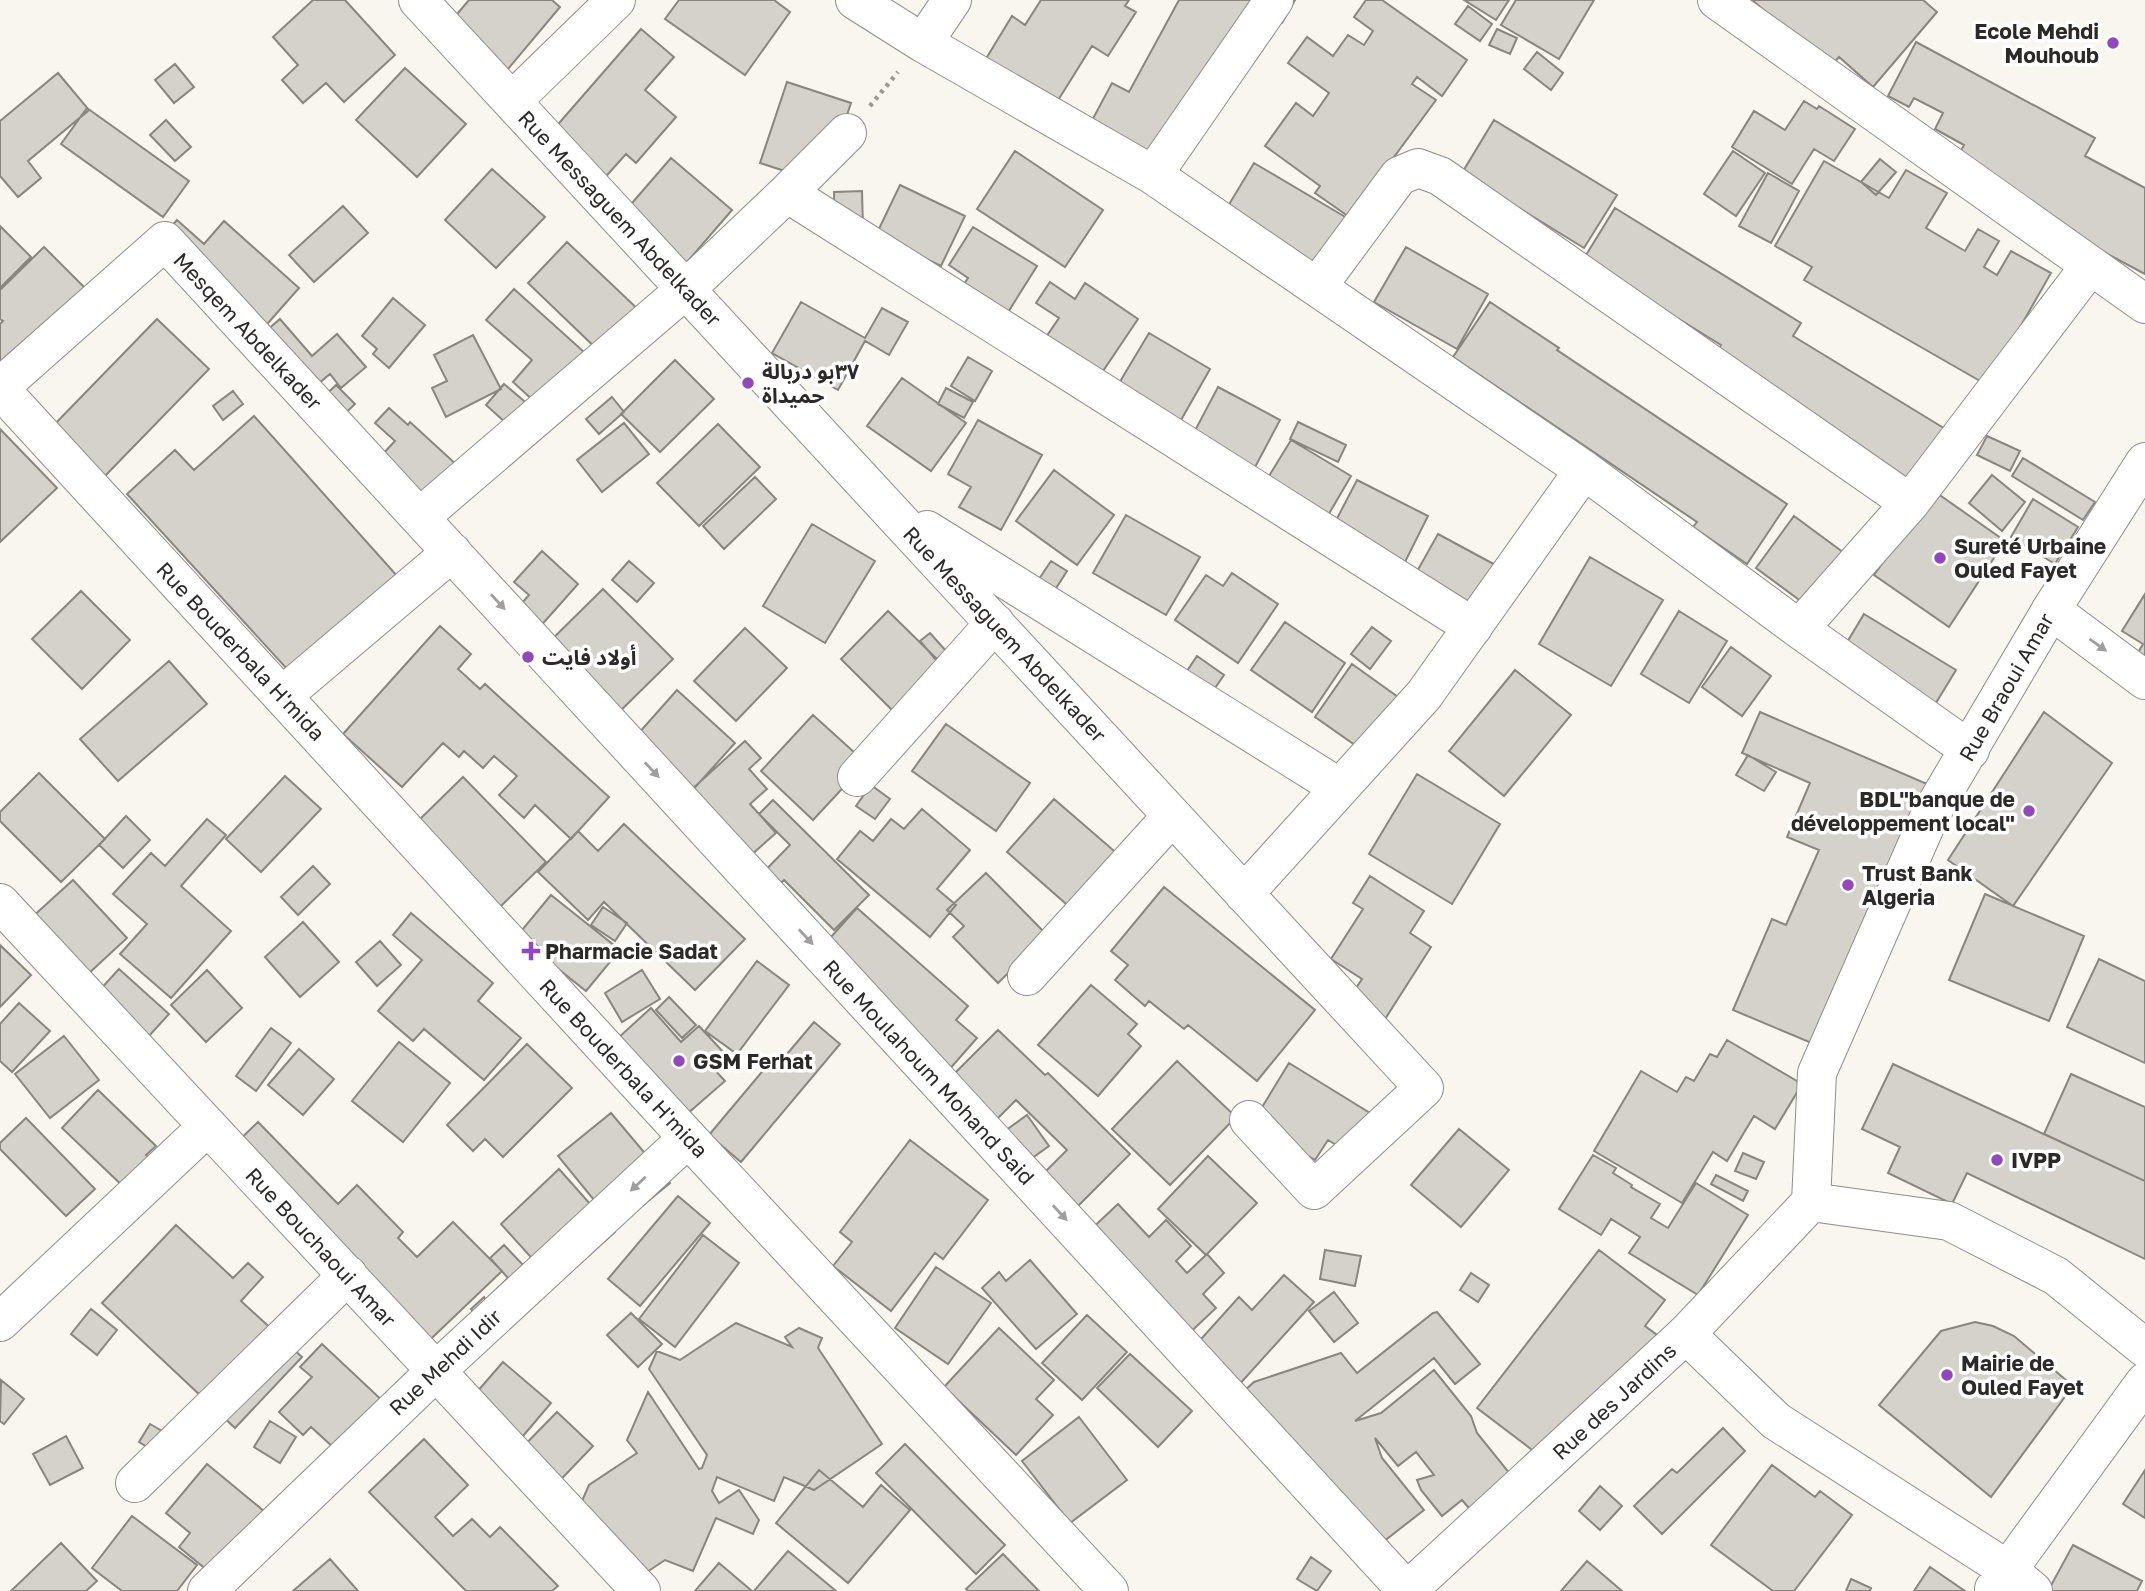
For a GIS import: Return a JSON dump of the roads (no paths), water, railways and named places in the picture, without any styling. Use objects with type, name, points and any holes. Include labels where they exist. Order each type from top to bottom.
[{"type":"street","name":"Rue Messaguem Abdelkader","points":[[418,0],[1424,1088],[1314,1190],[1249,1120]]},
{"type":"street","points":[[512,101],[616,0]]},
{"type":"street","points":[[855,0],[923,43],[1153,175],[1584,470],[1799,629],[1970,750]]},
{"type":"street","points":[[923,43],[952,0]]},
{"type":"street","points":[[1153,175],[1273,0]]},
{"type":"street","points":[[1717,0],[2145,304]]},
{"type":"street","points":[[420,517],[686,289],[847,133]]},
{"type":"street","points":[[1317,286],[1399,176],[1418,169],[1440,176],[1910,503]]},
{"type":"street","points":[[787,193],[1473,627]]},
{"type":"street","name":"Mesqem Abdelkader","points":[[0,388],[165,241],[452,552]]},
{"type":"street","points":[[1799,629],[1910,503],[2090,266]]},
{"type":"street","name":"Rue Bouderbala H'mida","points":[[0,388],[688,1138],[1109,1591]]},
{"type":"street","name":"Rue Braoui Amar","points":[[1811,1202],[1817,1073],[1930,815],[2051,610],[2145,462]]},
{"type":"street","points":[[1244,894],[1424,695],[1584,470]]},
{"type":"street","points":[[884,503],[1340,788]]},
{"type":"street","points":[[282,696],[452,552]]},
{"type":"street","name":"Rue Moulahoum Mohand Said","points":[[452,552],[1407,1591]]},
{"type":"street","points":[[2051,610],[2145,680]]},
{"type":"street","points":[[857,777],[995,624]]},
{"type":"street","points":[[1027,976],[1172,816]]},
{"type":"street","name":"Rue Bouchaoui Amar","points":[[0,903],[641,1591]]},
{"type":"street","points":[[0,1322],[208,1126]]},
{"type":"street","name":"Rue Mehdi Idir","points":[[207,1591],[436,1371],[688,1138]]},
{"type":"street","points":[[1811,1202],[1948,1222],[2056,1276],[2145,1348]]},
{"type":"street","name":"Rue des Jardins","points":[[1407,1591],[1686,1335],[1811,1202]]},
{"type":"street","points":[[135,1483],[348,1275]]},
{"type":"street","points":[[1686,1335],[1776,1421],[2011,1584],[2145,1382]]},
{"type":"place","name":"Ecole Mehdi Mouhoub","points":[[2113,43]]},
{"type":"place","name":"٣٧بو دربالة حميداة","points":[[748,383]]},
{"type":"place","name":"Sureté Urbaine Ouled Fayet","points":[[1940,558]]},
{"type":"place","name":"أولاد فايت","points":[[528,657]]},
{"type":"place","name":"BDL\"banque de développement local\"","points":[[2029,811]]},
{"type":"place","name":"Trust Bank Algeria","points":[[1848,885]]},
{"type":"place","name":"Pharmacie Sadat","points":[[531,951]]},
{"type":"place","name":"GSM Ferhat","points":[[679,1061]]},
{"type":"place","name":"IVPP","points":[[1997,1160]]},
{"type":"place","name":"Mairie de Ouled Fayet","points":[[1947,1375]]}]
